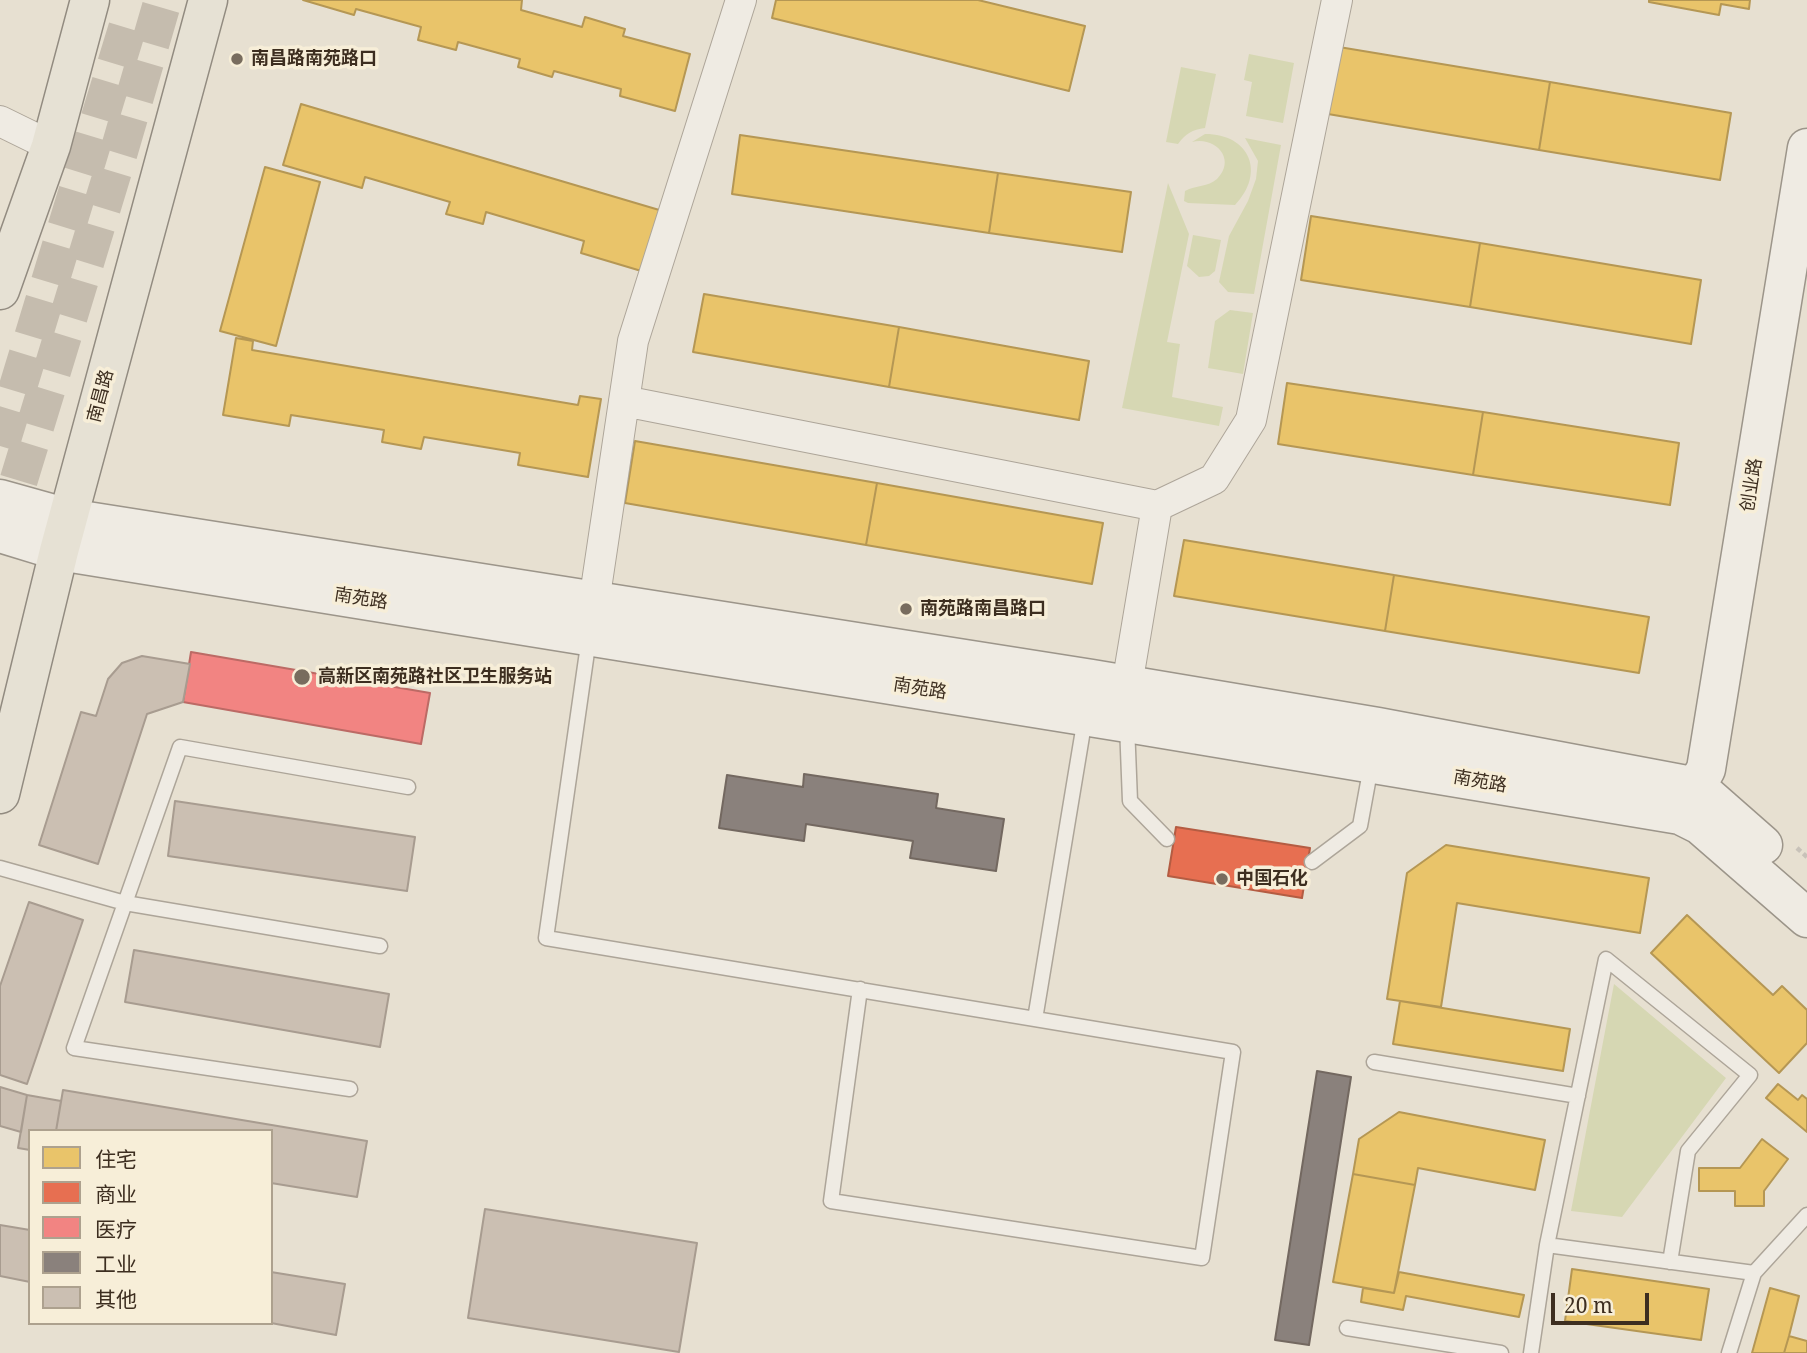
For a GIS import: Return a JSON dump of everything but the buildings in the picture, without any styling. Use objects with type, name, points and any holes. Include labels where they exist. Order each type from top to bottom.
[{"type":"main road","points":[[0,290],[51,146],[90,0]]},
{"type":"main road","name":"南昌路","points":[[0,794],[64,535],[208,0]]},
{"type":"street","points":[[592,615],[633,341],[741,0]]},
{"type":"street","points":[[624,401],[1157,506],[1214,479],[1251,420],[1337,0]]},
{"type":"street","points":[[0,121],[51,146]]},
{"type":"street","name":"创业路","points":[[1698,807],[1807,148]]},
{"type":"street","name":"创业路","points":[[1698,807],[1725,786],[1807,259]]},
{"type":"street","name":"南苑路","points":[[0,499],[64,535]]},
{"type":"street","points":[[1108,701],[1157,506]]},
{"type":"street","name":"南苑路","points":[[0,533],[64,535],[592,615],[1375,745],[1698,807]]},
{"type":"street","points":[[1698,807],[1807,883]]},
{"type":"street","points":[[1698,807],[1807,918]]},
{"type":"lane","points":[[592,615],[546,938],[860,989],[1035,1018],[1233,1052],[1202,1258],[831,1201],[860,989]]},
{"type":"lane","points":[[1108,701],[1130,801],[1167,839]]},
{"type":"lane","points":[[1035,1018],[1108,701]]},
{"type":"lane","points":[[1312,862],[1360,826],[1375,745]]},
{"type":"lane","points":[[350,1088],[74,1048],[180,747],[408,787]]},
{"type":"lane","points":[[0,868],[125,903],[380,946]]},
{"type":"lane","points":[[1531,1353],[1547,1245],[1606,959],[1749,1075],[1688,1151],[1671,1262]]},
{"type":"lane","points":[[1374,1062],[1578,1096]]},
{"type":"lane","points":[[1729,1353],[1754,1273],[1807,1215]]},
{"type":"lane","points":[[1547,1245],[1754,1273]]},
{"type":"lane","points":[[1347,1328],[1501,1353]]},
{"type":"green space","points":[[1249,54],[1294,63],[1283,123],[1246,116],[1252,82],[1244,80]]},
{"type":"green space","points":[[1181,67],[1216,74],[1205,128],[1190,133],[1178,144],[1166,142]]},
{"type":"green space","points":[[1205,134],[1233,141],[1242,148],[1248,158],[1250,180],[1235,205],[1184,201],[1185,191],[1213,182],[1223,171],[1225,164],[1221,151],[1208,142],[1192,142]]},
{"type":"green space","points":[[1245,138],[1281,145],[1254,294],[1228,292],[1219,282],[1229,236],[1248,201],[1256,179],[1258,161]]},
{"type":"green space","points":[[1168,183],[1189,234],[1167,342],[1180,344],[1172,397],[1223,407],[1219,426],[1122,408]]},
{"type":"green space","points":[[1193,235],[1221,240],[1215,271],[1209,276],[1199,277],[1187,266]]},
{"type":"green space","points":[[1230,310],[1253,313],[1243,374],[1208,368],[1215,321]]},
{"type":"green space","points":[[1614,984],[1726,1078],[1622,1217],[1571,1211]]},
{"type":"tunnel","points":[[2,535],[163,0]]},
{"type":"tunnel","points":[[0,446],[130,19]]},
{"type":"place","name":"南昌路南苑路口","points":[[237,59]]},
{"type":"place","name":"南苑路南昌路口","points":[[906,609]]},
{"type":"place","name":"高新区南苑路社区卫生服务站","points":[[302,677]]},
{"type":"place","name":"中国石化","points":[[1222,879]]}]
